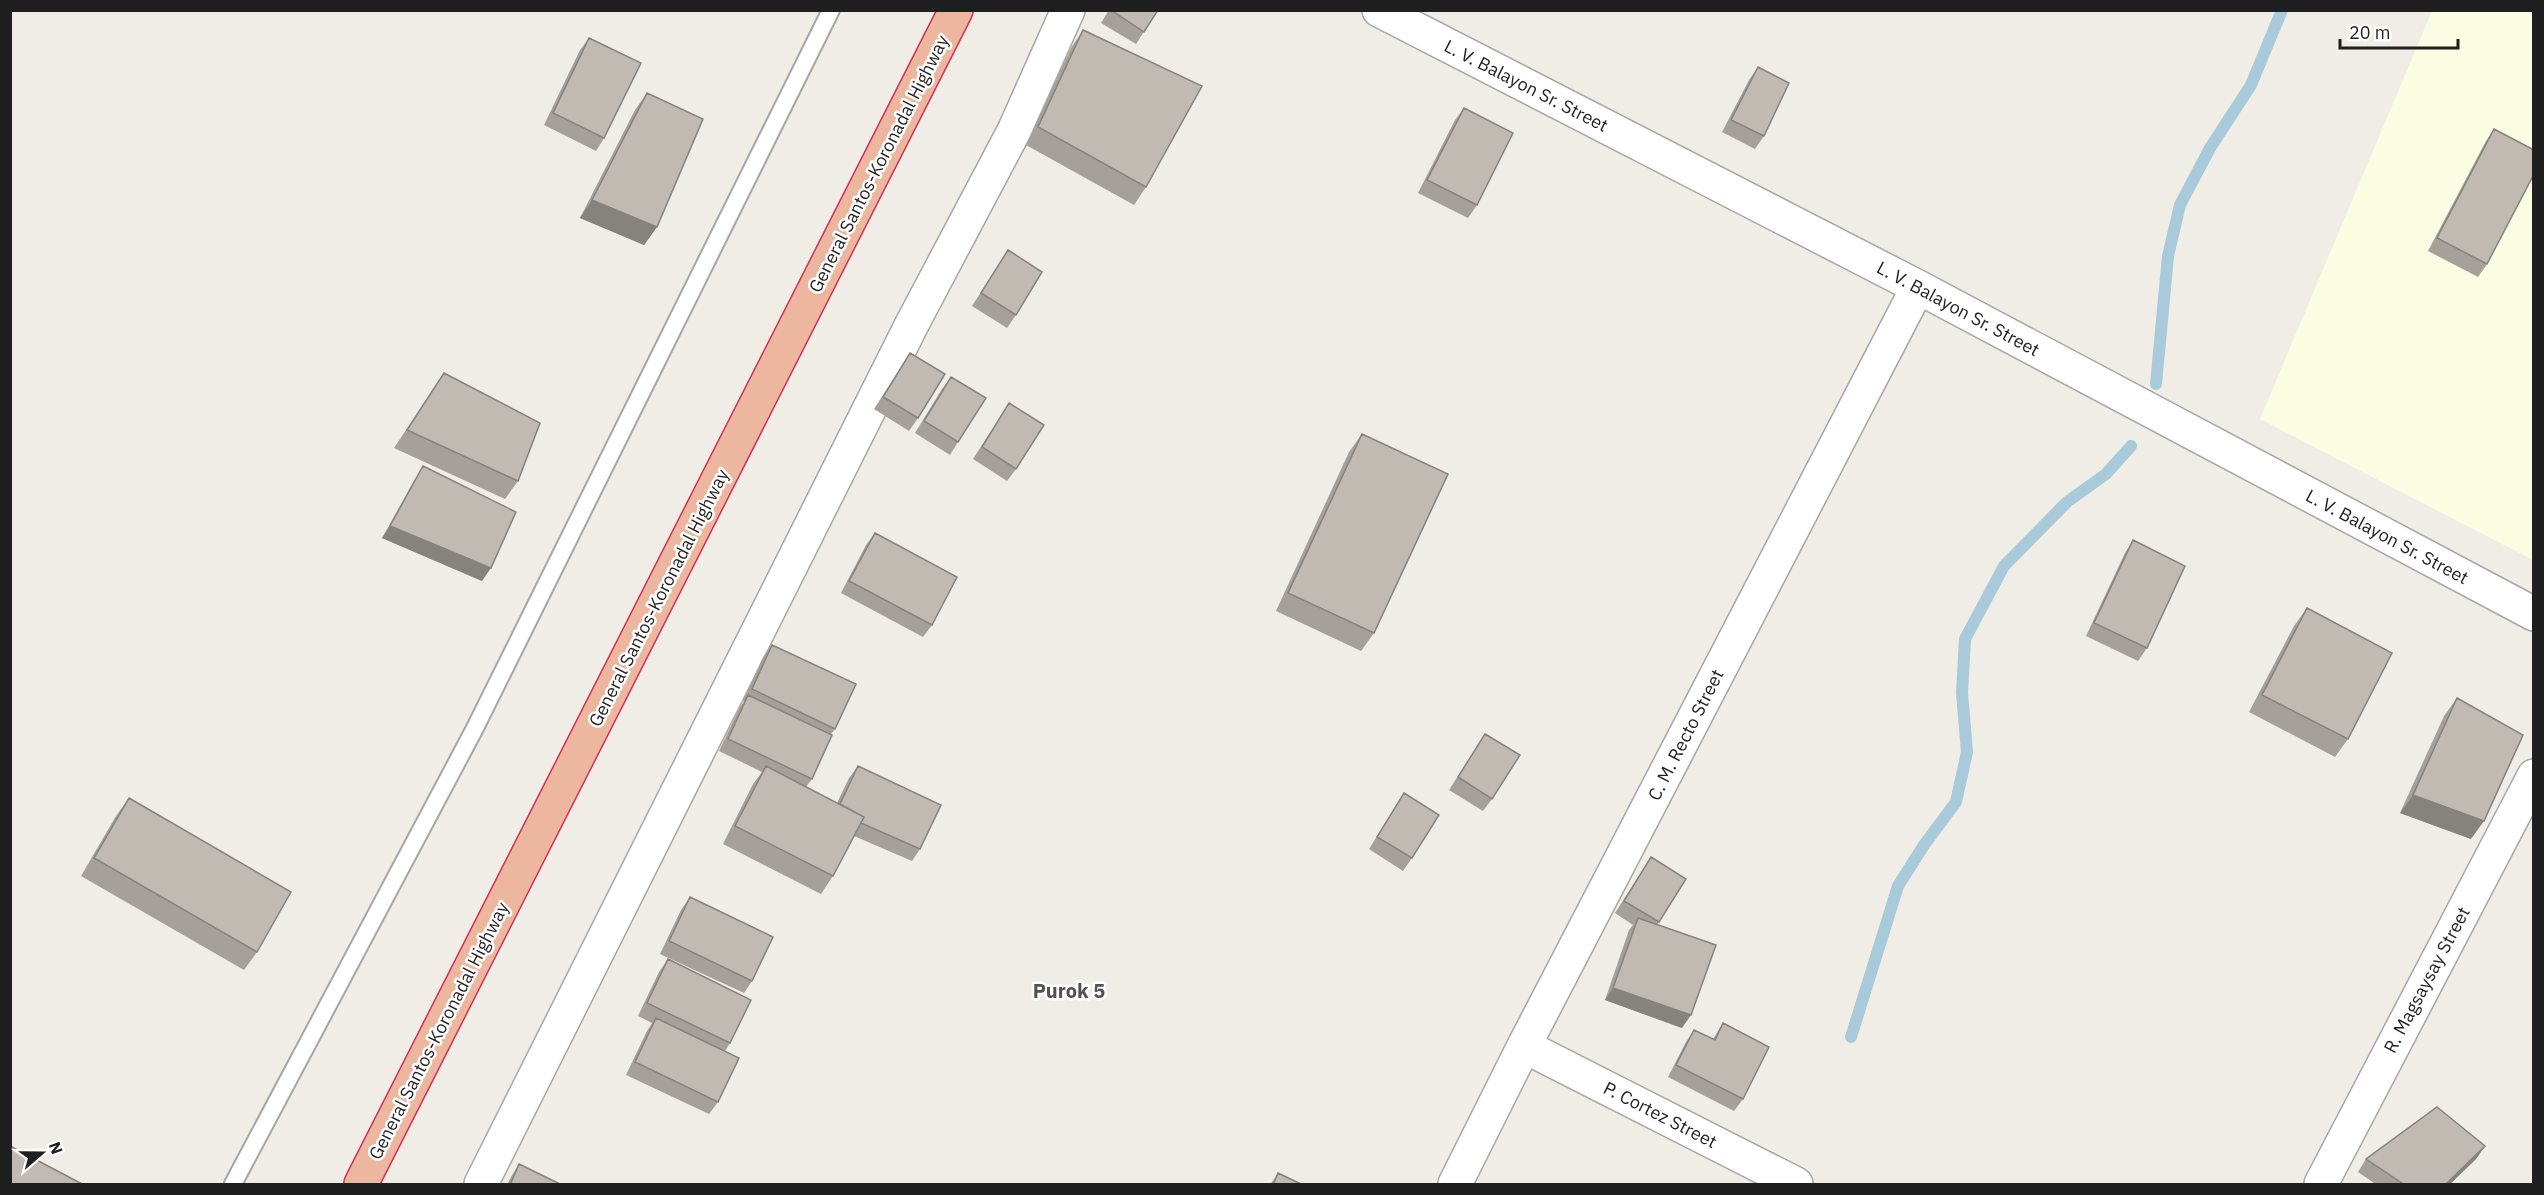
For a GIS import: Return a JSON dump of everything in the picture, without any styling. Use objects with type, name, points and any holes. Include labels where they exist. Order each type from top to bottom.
[{"type":"highway","name":"General Santos-Koronadal Highway","points":[[361,1185],[956,10]]},
{"type":"street","points":[[481,1185],[782,579],[1014,130],[1068,10]]},
{"type":"street","name":"L. V. Balayon Sr. Street","points":[[1379,10],[1918,287],[2534,614]]},
{"type":"street","name":"C. M. Recto Street","points":[[1455,1185],[1524,1046],[1918,287]]},
{"type":"street","name":"R. Magsaysay Street","points":[[2321,1185],[2534,776]]},
{"type":"street","name":"P. Cortez Street","points":[[1524,1046],[1796,1185]]},
{"type":"lane","points":[[233,1185],[474,730],[831,10]]},
{"type":"shaded area","points":[[2432,11],[2533,11],[2533,560],[2260,419]]},
{"type":"building","points":[[1111,10],[1158,10],[1144,32]]},
{"type":"building","points":[[1083,30],[1202,86],[1146,187],[1038,127]]},
{"type":"building","points":[[589,38],[641,63],[604,138],[553,113]]},
{"type":"building","points":[[1758,67],[1789,83],[1764,136],[1731,120]]},
{"type":"building","points":[[647,93],[703,119],[657,227],[592,200]]},
{"type":"building","points":[[1464,108],[1513,133],[1477,205],[1427,180]]},
{"type":"building","points":[[2494,129],[2534,150],[2534,174],[2487,264],[2437,238]]},
{"type":"building","points":[[1008,250],[1042,272],[1016,315],[981,293]]},
{"type":"building","points":[[910,353],[945,374],[918,418],[883,397]]},
{"type":"building","points":[[444,373],[540,423],[518,481],[407,430]]},
{"type":"building","points":[[951,377],[986,398],[958,442],[924,421]]},
{"type":"building","points":[[1009,403],[1044,425],[1016,469],[982,447]]},
{"type":"building","points":[[1362,434],[1448,474],[1374,633],[1288,593]]},
{"type":"building","points":[[423,466],[516,512],[491,568],[390,526]]},
{"type":"building","points":[[875,533],[957,577],[932,625],[849,581]]},
{"type":"building","points":[[2133,540],[2185,566],[2147,648],[2094,623]]},
{"type":"building","points":[[2307,608],[2392,653],[2348,739],[2262,695]]},
{"type":"building","points":[[772,645],[856,684],[835,729],[752,689]]},
{"type":"building","points":[[748,695],[832,735],[812,779],[728,739]]},
{"type":"building","points":[[2457,698],[2523,735],[2484,821],[2413,795]]},
{"type":"building","points":[[1485,734],[1520,755],[1492,799],[1458,777]]},
{"type":"building","points":[[766,766],[864,817],[833,876],[735,826]]},
{"type":"building","points":[[858,766],[941,805],[920,849],[861,823],[864,817],[840,804]]},
{"type":"building","points":[[1404,793],[1439,815],[1412,858],[1377,837]]},
{"type":"building","points":[[129,798],[291,892],[257,952],[94,858]]},
{"type":"building","points":[[1651,857],[1686,879],[1659,922],[1624,901]]},
{"type":"building","points":[[690,897],[773,937],[752,981],[669,941]]},
{"type":"building","points":[[1638,918],[1716,945],[1691,1015],[1613,988]]},
{"type":"building","points":[[668,959],[751,1000],[730,1043],[647,1003]]},
{"type":"building","points":[[656,1018],[739,1058],[718,1102],[635,1062]]},
{"type":"building","points":[[1723,1023],[1769,1047],[1743,1099],[1676,1065],[1694,1030],[1715,1040]]},
{"type":"building","points":[[2437,1107],[2485,1146],[2445,1185],[2405,1185],[2366,1159]]},
{"type":"building","points":[[10,1146],[84,1185],[10,1185]]},
{"type":"building","points":[[519,1164],[562,1185],[510,1185]]},
{"type":"building","points":[[1278,1173],[1303,1185],[1273,1185]]},
{"type":"waterway","points":[[2156,384],[2168,256],[2180,205],[2210,148],[2251,85],[2282,10]]},
{"type":"waterway","points":[[1851,1037],[1898,886],[1924,845],[1956,802],[1967,752],[1962,693],[1965,639],[2004,566],[2067,502],[2106,474],[2131,446]]},
{"type":"district","name":"Purok 5","points":[[1069,991]]}]
